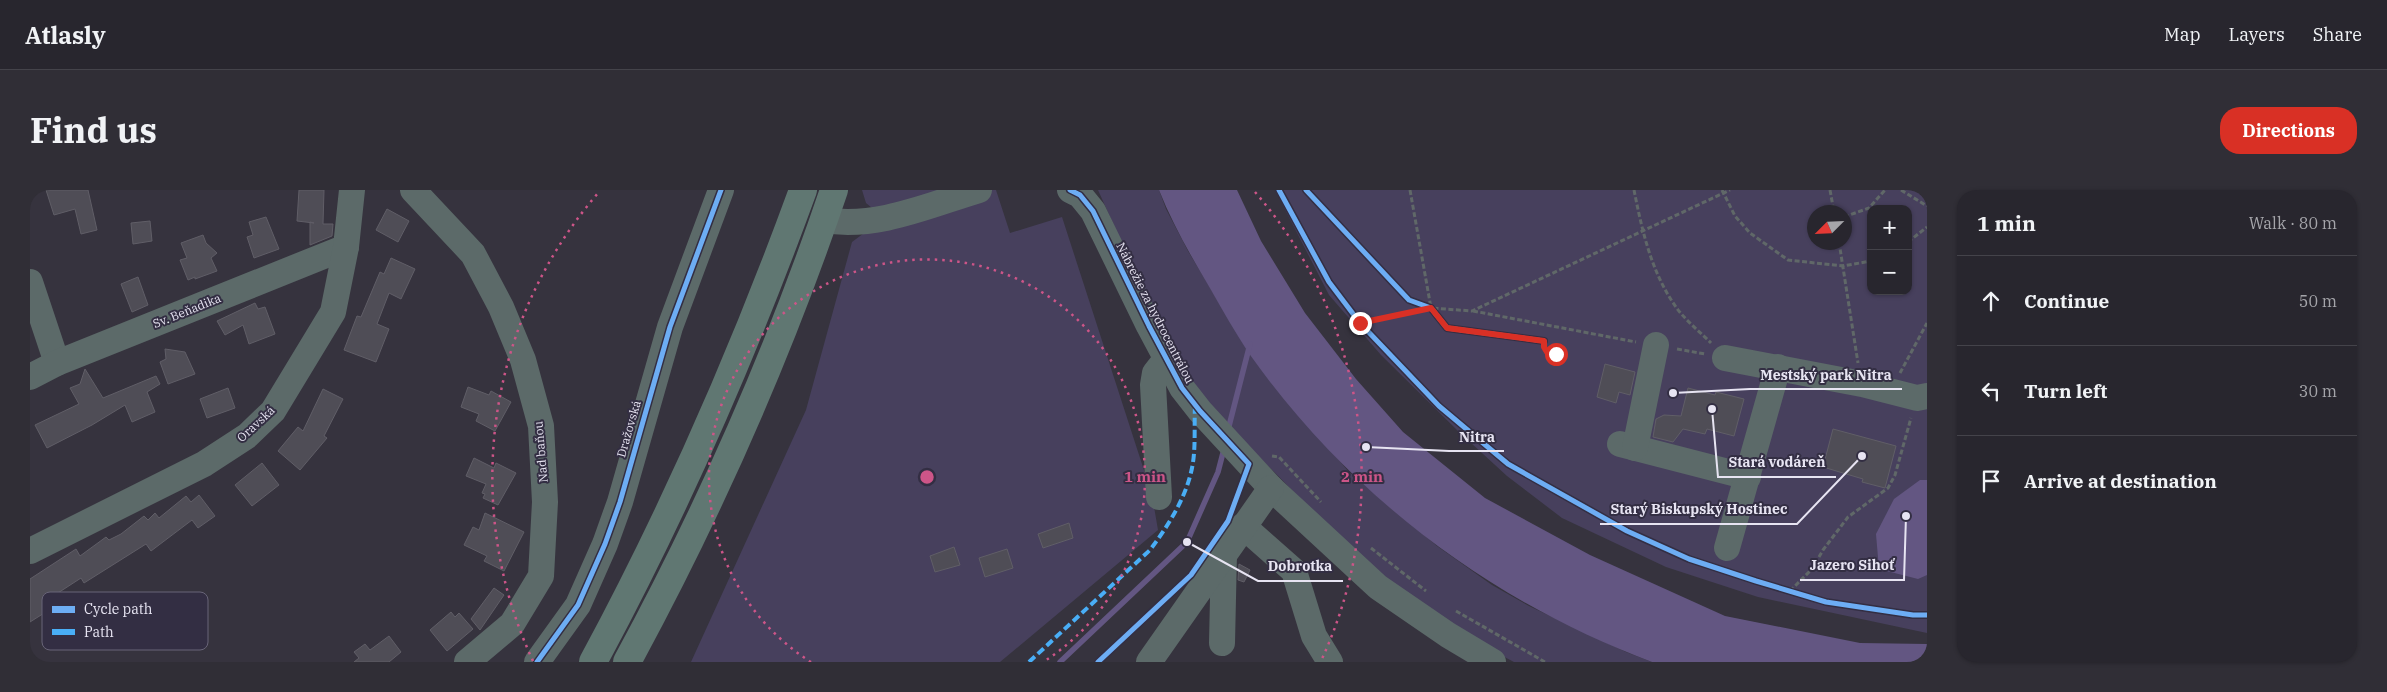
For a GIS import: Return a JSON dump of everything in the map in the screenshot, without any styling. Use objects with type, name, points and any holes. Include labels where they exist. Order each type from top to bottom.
[{"type":"main road","points":[[593,657],[682,484],[734,366],[803,190]]},
{"type":"main road","points":[[627,662],[737,440],[784,330],[834,190]]},
{"type":"street","name":"Oravská","points":[[30,551],[204,464],[247,436],[273,411],[333,312],[346,247],[352,190]]},
{"type":"street","name":"Nad baňou","points":[[413,190],[473,254],[492,289],[523,360],[541,426],[545,502],[541,576],[512,624],[467,662]]},
{"type":"street","name":"Dražovská","points":[[537,662],[578,604],[605,544],[620,502],[670,327],[721,190]]},
{"type":"street","points":[[824,220],[845,224],[872,222],[979,190]]},
{"type":"street","name":"Nábrežie za hydrocentrálou","points":[[1070,190],[1080,195],[1092,211],[1166,359],[1182,388],[1200,411],[1271,488],[1378,587],[1448,635],[1493,662]]},
{"type":"street","name":"Sv. Beňadika","points":[[30,377],[57,363],[346,247]]},
{"type":"street","points":[[30,282],[57,363]]},
{"type":"street","points":[[1656,346],[1627,446],[1748,477]]},
{"type":"street","points":[[1725,358],[1922,397]]},
{"type":"street","points":[[1159,497],[1153,385],[1155,374],[1166,359]]},
{"type":"street","points":[[1728,548],[1778,367]]},
{"type":"street","points":[[1149,662],[1271,488]]},
{"type":"street","points":[[1243,526],[1294,571],[1314,636],[1330,662]]},
{"type":"street","points":[[1222,643],[1224,554]]},
{"type":"path","points":[[1410,190],[1431,308]]},
{"type":"path","points":[[1634,190],[1642,230],[1655,271],[1676,307],[1725,358]]},
{"type":"path","points":[[1472,310],[1722,192],[1730,190]]},
{"type":"path","points":[[1830,190],[1833,205]]},
{"type":"path","points":[[1852,214],[1869,208],[1885,190]]},
{"type":"path","points":[[1901,190],[1927,206]]},
{"type":"path","points":[[1722,192],[1735,216],[1750,233],[1788,260],[1842,266],[1867,262]]},
{"type":"path","points":[[1912,239],[1927,227]]},
{"type":"path","points":[[1840,250],[1862,384]]},
{"type":"path","points":[[1416,302],[1431,308],[1436,314]]},
{"type":"path","points":[[1360,323],[1431,308],[1472,310],[1514,320],[1725,358]]},
{"type":"path","points":[[1355,316],[1366,330]]},
{"type":"path","points":[[1890,391],[1927,323]]},
{"type":"path","points":[[1790,591],[1812,569],[1823,550],[1848,516],[1880,495],[1892,482],[1922,397]]},
{"type":"path","points":[[1249,464],[1254,455],[1279,456],[1326,507]]},
{"type":"path","points":[[1365,543],[1432,596]]},
{"type":"path","points":[[1781,589],[1799,594]]},
{"type":"path","points":[[1452,609],[1545,662]]},
{"type":"shaded area","points":[[862,190],[996,190],[1010,233],[1062,217],[1152,495],[1158,530],[1000,662],[691,662],[806,410],[852,242],[899,207],[872,208],[866,203]]},
{"type":"shaded area","points":[[1098,190],[1159,190],[1166,209],[1188,251],[1248,351],[1348,471],[1437,546],[1492,585],[1529,606],[1626,652],[1652,662],[1514,662],[1493,651],[1364,563],[1199,396],[1133,268]]},
{"type":"shaded area","points":[[1159,190],[1237,190],[1261,241],[1305,313],[1356,379],[1403,432],[1485,498],[1590,555],[1725,616],[1860,643],[1927,644],[1927,662],[1652,662],[1592,637],[1534,608],[1479,575],[1426,537],[1377,496],[1330,452],[1287,404],[1248,352],[1234,329],[1183,241]]},
{"type":"shaded area","points":[[1275,190],[1927,190],[1927,633],[1758,597],[1666,567],[1562,518],[1507,476],[1381,355],[1329,295]]},
{"type":"shaded area","points":[[1920,480],[1927,480],[1927,575],[1918,579],[1879,569],[1876,534],[1894,499]]},
{"type":"building","points":[[46,190],[88,190],[97,230],[81,234],[75,209],[54,215]]},
{"type":"building","points":[[299,190],[324,190],[323,224],[333,224],[332,236],[310,245],[310,223],[297,221]]},
{"type":"building","points":[[387,209],[409,221],[398,242],[376,230]]},
{"type":"building","points":[[266,217],[279,249],[254,258],[247,237],[253,235],[249,222]]},
{"type":"building","points":[[150,221],[152,241],[133,244],[131,223]]},
{"type":"building","points":[[203,235],[206,243],[217,253],[211,258],[217,271],[188,280],[180,260],[187,258],[181,243]]},
{"type":"building","points":[[391,258],[415,269],[401,299],[389,293],[377,324],[389,329],[376,362],[344,350],[357,316],[361,317],[380,272],[384,274]]},
{"type":"building","points":[[138,277],[148,305],[132,312],[121,284]]},
{"type":"building","points":[[255,303],[258,309],[265,307],[275,334],[249,344],[243,325],[225,335],[217,321]]},
{"type":"building","points":[[165,349],[185,352],[195,374],[168,384],[160,362],[166,359]]},
{"type":"building","points":[[1605,364],[1635,372],[1630,395],[1619,392],[1616,403],[1597,397]]},
{"type":"building","points":[[85,369],[103,398],[156,376],[160,384],[147,392],[155,412],[132,422],[125,405],[92,425],[47,448],[35,425],[79,404],[70,388],[80,384]]},
{"type":"building","points":[[468,387],[489,395],[491,391],[511,402],[495,431],[476,421],[479,414],[461,407]]},
{"type":"building","points":[[228,388],[235,408],[207,418],[200,399]]},
{"type":"building","points":[[1688,388],[1715,395],[1716,392],[1744,399],[1734,436],[1707,429],[1705,434],[1683,429],[1673,442],[1653,437],[1656,419],[1664,415],[1681,416]]},
{"type":"building","points":[[323,389],[343,399],[324,436],[327,438],[300,470],[278,451],[298,427],[303,431]]},
{"type":"building","points":[[1833,429],[1896,446],[1885,488],[1862,482],[1863,479],[1823,467]]},
{"type":"building","points":[[474,458],[494,468],[496,463],[516,473],[498,505],[483,498],[485,494],[482,493],[486,484],[466,476]]},
{"type":"building","points":[[262,463],[279,485],[252,506],[235,485]]},
{"type":"building","points":[[199,495],[215,516],[198,528],[192,520],[151,551],[146,544],[84,583],[81,578],[59,592],[42,592],[42,614],[30,622],[30,579],[76,549],[80,556],[106,537],[109,540],[121,534],[144,516],[148,520],[155,513],[159,518],[186,496],[191,502]]},
{"type":"building","points":[[485,513],[524,532],[504,571],[484,561],[487,556],[464,545],[473,527],[479,530]]},
{"type":"building","points":[[1069,523],[1073,538],[1043,548],[1038,534]]},
{"type":"building","points":[[954,547],[960,565],[935,572],[930,556]]},
{"type":"building","points":[[1007,549],[1013,568],[985,577],[979,558]]},
{"type":"building","points":[[1239,564],[1250,570],[1244,582],[1238,580]]},
{"type":"building","points":[[494,588],[504,595],[480,630],[471,619]]},
{"type":"building","points":[[451,612],[455,617],[459,613],[473,629],[447,651],[430,630]]},
{"type":"building","points":[[389,636],[401,652],[389,662],[354,662],[359,658],[354,652],[365,644],[370,650]]},
{"type":"waterway","points":[[1228,430],[1250,344]]},
{"type":"waterway","points":[[1060,662],[1187,542],[1218,472],[1224,449]]},
{"type":"marked path","points":[[1029,662],[1150,550],[1176,511],[1192,468],[1195,406]]},
{"type":"cycle path","points":[[537,662],[578,605],[605,544],[620,502],[670,327],[721,190]]},
{"type":"cycle path","points":[[1070,190],[1080,195],[1093,211],[1149,326],[1182,388],[1200,411],[1249,464],[1228,521],[1191,575],[1098,662]]},
{"type":"cycle path","points":[[1279,190],[1329,282],[1360,323],[1439,406],[1508,464],[1627,531],[1689,559],[1826,602],[1913,615],[1927,615]]},
{"type":"cycle path","points":[[1306,190],[1409,300],[1431,308],[1447,328],[1544,341]]},
{"type":"place","name":"Mestský park Nitra","points":[[1673,393]]},
{"type":"place","name":"Stará vodáreň","points":[[1712,409]]},
{"type":"place","name":"Nitra","points":[[1366,447]]},
{"type":"place","name":"Starý Biskupský Hostinec","points":[[1862,456]]},
{"type":"place","name":"Jazero Sihoť","points":[[1906,516]]},
{"type":"place","name":"Dobrotka","points":[[1187,542]]},
{"type":"route","points":[[1360,323],[1431,308],[1447,328],[1544,341],[1545,350],[1550,354],[1556,354]]}]
